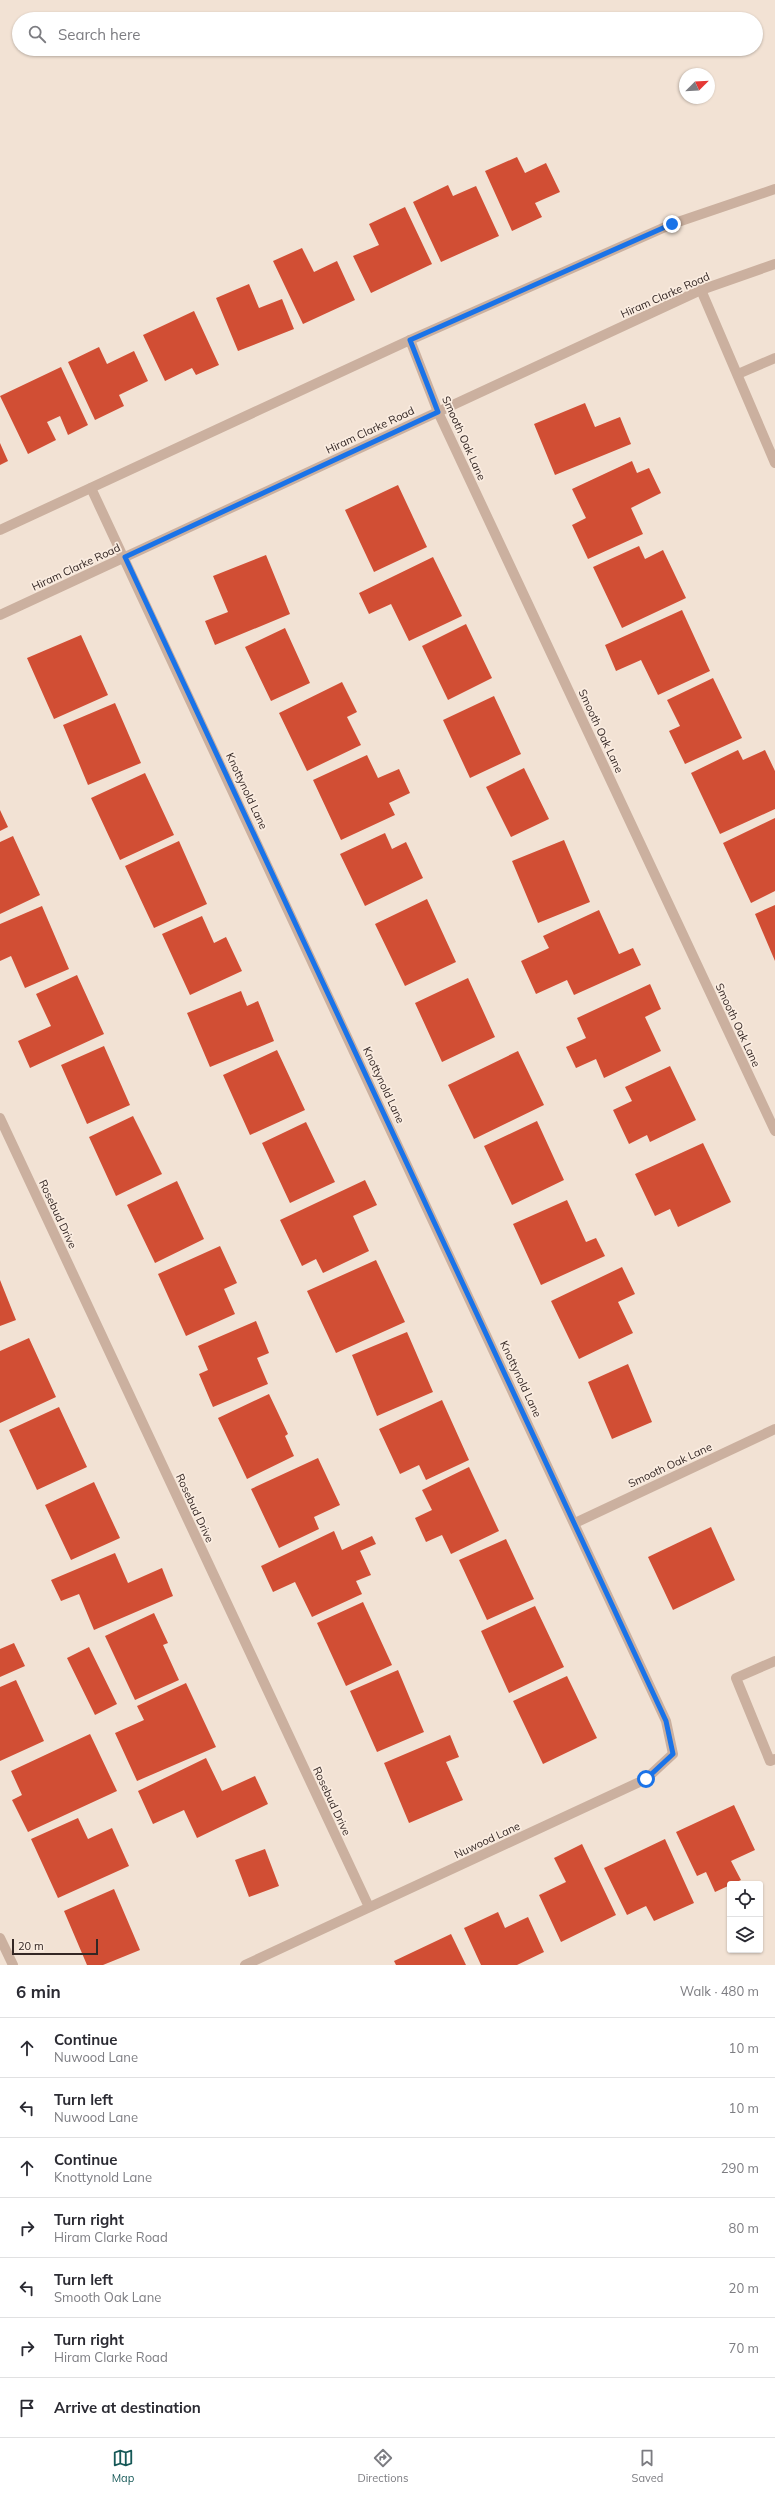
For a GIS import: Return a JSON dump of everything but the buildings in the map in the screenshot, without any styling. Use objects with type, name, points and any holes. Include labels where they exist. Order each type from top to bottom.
[{"type":"street","points":[[0,530],[410,340],[672,224],[775,189]]},
{"type":"street","name":"Hiram Clarke Road","points":[[0,615],[701,290],[775,264]]},
{"type":"street","points":[[701,290],[775,463]]},
{"type":"street","name":"Smooth Oak Lane","points":[[410,340],[438,412],[775,1131]]},
{"type":"street","points":[[738,374],[775,358]]},
{"type":"street","name":"Knottynold Lane","points":[[91,488],[125,557],[653,1693]]},
{"type":"street","name":"Rosebud Drive","points":[[0,1118],[369,1907]]},
{"type":"street","name":"Smooth Oak Lane","points":[[575,1523],[775,1429]]},
{"type":"street","points":[[775,1661],[736,1678],[770,1761],[775,1759]]},
{"type":"street","name":"Nuwood Lane","points":[[245,1965],[646,1779],[673,1754],[666,1721],[653,1693]]},
{"type":"street","points":[[0,1938],[13,1965]]},
{"type":"route","points":[[646,1779],[673,1754],[666,1721],[125,557],[438,412],[410,340],[672,224]]}]
